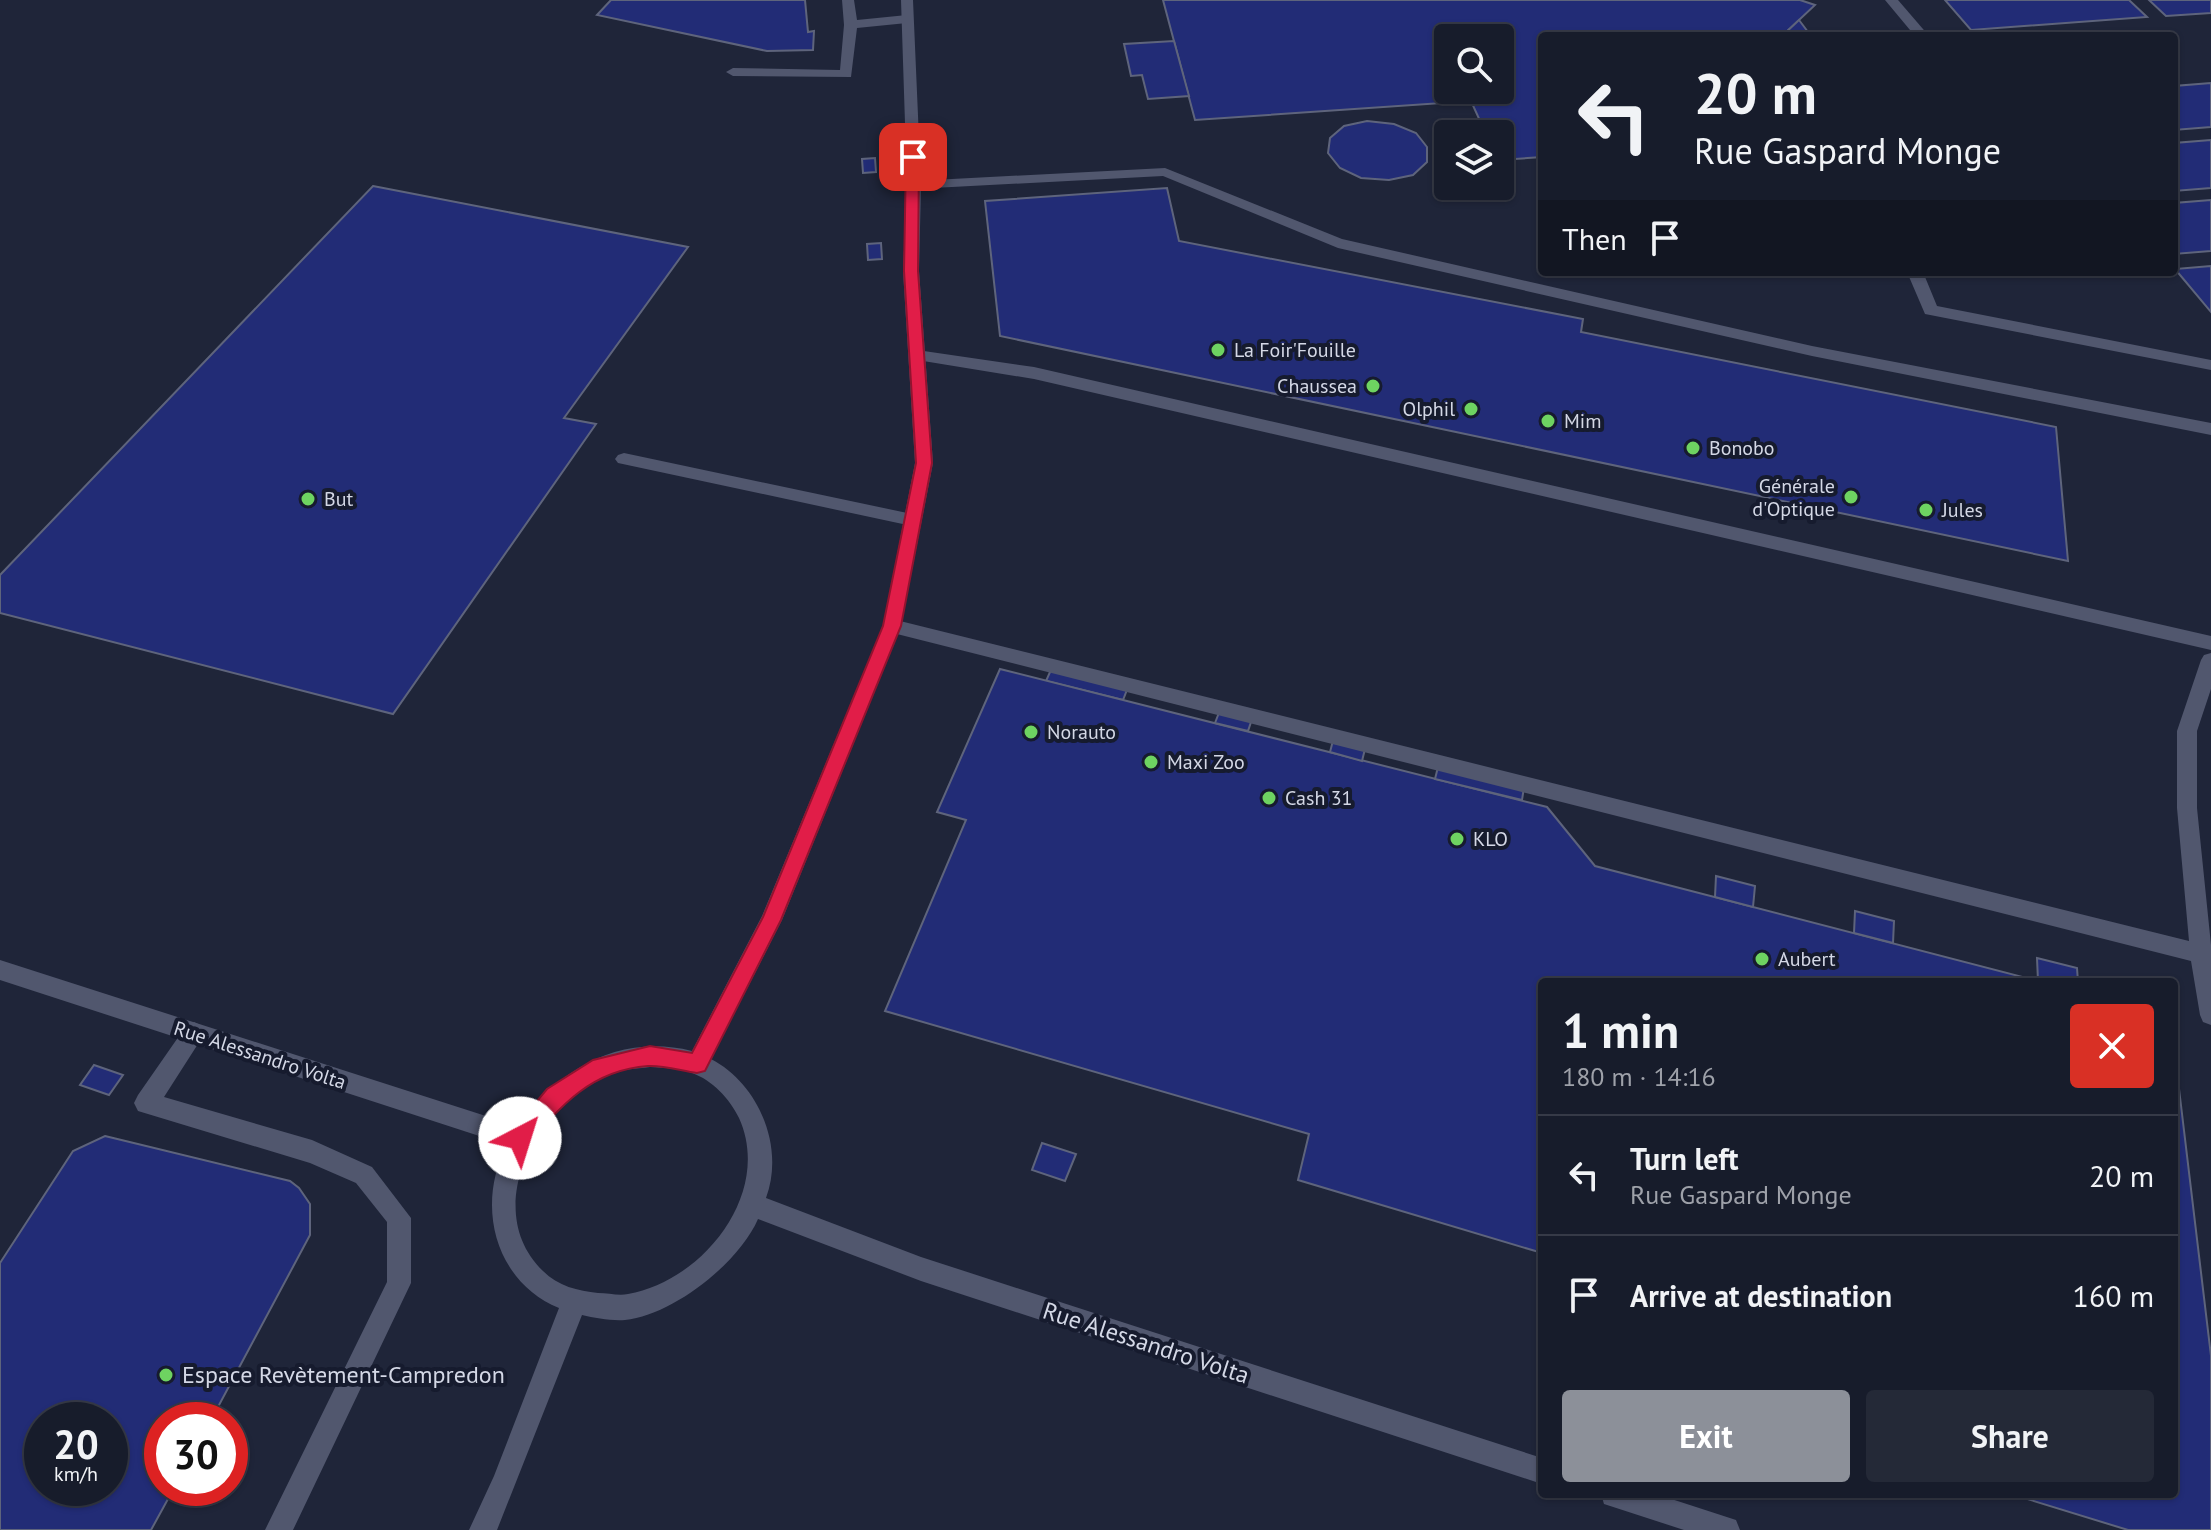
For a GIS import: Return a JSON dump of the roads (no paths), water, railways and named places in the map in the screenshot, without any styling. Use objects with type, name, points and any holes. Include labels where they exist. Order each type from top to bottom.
[{"type":"street","points":[[733,72],[846,74],[851,25],[848,0]]},
{"type":"street","points":[[697,1064],[771,920],[892,626],[924,463],[911,271],[914,185],[907,0]]},
{"type":"street","points":[[1891,0],[1919,32]]},
{"type":"street","points":[[851,25],[907,19]]},
{"type":"street","points":[[914,185],[1165,172],[1338,243],[1812,351],[2211,429]]},
{"type":"street","points":[[1917,276],[1931,310],[2211,365]]},
{"type":"street","points":[[917,355],[1034,373],[2211,643]]},
{"type":"street","points":[[624,459],[912,520]]},
{"type":"street","points":[[892,626],[2201,954]]},
{"type":"street","points":[[2211,660],[2187,731],[2187,808],[2201,954],[2211,1015]]},
{"type":"street","name":"Rue Alessandro Volta","points":[[0,970],[520,1138]]},
{"type":"street","points":[[194,1033],[146,1103],[325,1158],[364,1175],[399,1218],[399,1283],[279,1530]]},
{"type":"street","points":[[650,1056],[697,1064],[732,1085],[754,1118],[762,1160],[753,1205],[724,1253],[680,1288],[627,1307],[574,1303],[532,1279],[507,1238],[503,1188],[520,1138],[555,1096],[600,1067],[650,1056]]},
{"type":"street","name":"Rue Alessandro Volta","points":[[753,1205],[921,1269],[1538,1470]]},
{"type":"street","points":[[483,1530],[505,1482],[574,1303]]},
{"type":"street","points":[[1626,1498],[1726,1530]]},
{"type":"place","name":"La Foir'Fouille","points":[[1218,350]]},
{"type":"place","name":"Chaussea","points":[[1373,386]]},
{"type":"place","name":"Olphil","points":[[1471,409]]},
{"type":"place","name":"Mim","points":[[1548,421]]},
{"type":"place","name":"Bonobo","points":[[1693,448]]},
{"type":"place","name":"Générale d'Optique","points":[[1851,497]]},
{"type":"place","name":"But","points":[[308,499]]},
{"type":"place","name":"Jules","points":[[1926,510]]},
{"type":"place","name":"Norauto","points":[[1031,732]]},
{"type":"place","name":"Maxi Zoo","points":[[1151,762]]},
{"type":"place","name":"Cash 31","points":[[1269,798]]},
{"type":"place","name":"KLO","points":[[1457,839]]},
{"type":"place","name":"Aubert","points":[[1762,959]]},
{"type":"place","name":"Espace Revètement-Campredon","points":[[166,1375]]}]
